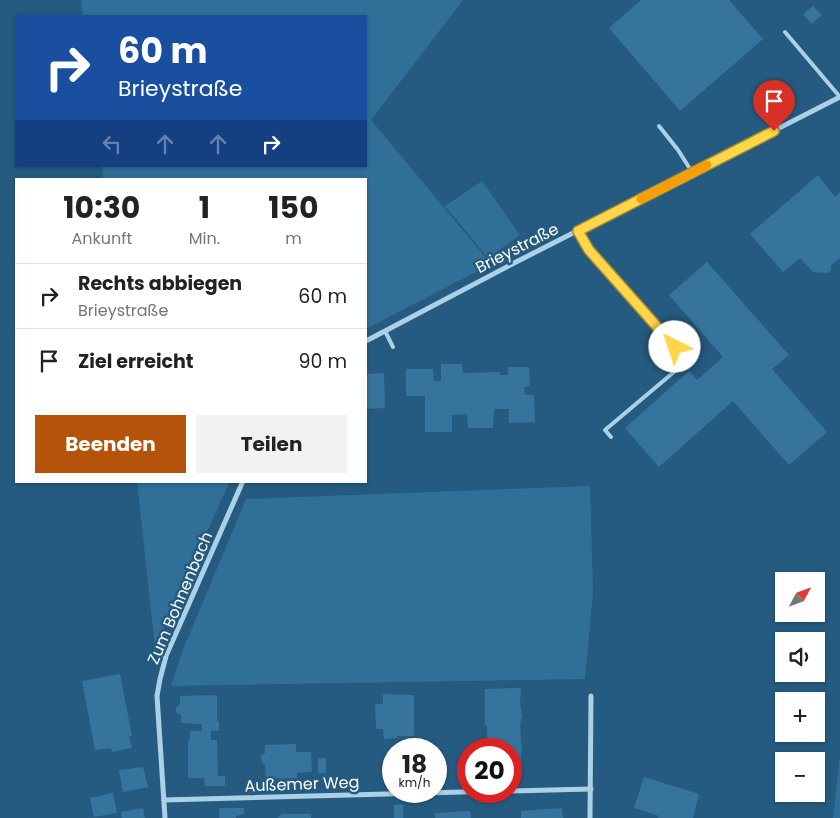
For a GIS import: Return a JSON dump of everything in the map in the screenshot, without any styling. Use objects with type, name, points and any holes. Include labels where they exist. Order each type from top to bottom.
[{"type":"street","name":"Brieystraße","points":[[367,340],[518,261],[840,97]]},
{"type":"street","name":"Zum Bohnenbach","points":[[165,818],[157,714],[157,696],[160,679],[166,656],[241,483]]},
{"type":"street","points":[[590,818],[591,696]]},
{"type":"street","points":[[522,791],[591,789]]},
{"type":"street","name":"Außemer Weg","points":[[164,800],[457,792]]},
{"type":"lane","points":[[785,32],[840,97]]},
{"type":"lane","points":[[659,126],[692,172]]},
{"type":"lane","points":[[578,231],[589,250],[687,361],[605,430],[611,437]]},
{"type":"lane","points":[[385,331],[393,347]]},
{"type":"shaded area","points":[[81,0],[463,0],[371,120],[491,264],[367,328],[367,178],[103,178],[102,167],[367,167],[367,15],[83,15]]},
{"type":"shaded area","points":[[482,181],[520,235],[488,258],[445,206]]},
{"type":"shaded area","points":[[137,483],[229,483],[155,647]]},
{"type":"shaded area","points":[[590,486],[593,593],[585,679],[171,686],[182,652],[246,499]]},
{"type":"shaded area","points":[[840,755],[840,818],[833,818]]},
{"type":"building","points":[[641,0],[729,0],[763,39],[680,111],[609,28]]},
{"type":"building","points":[[813,6],[822,15],[812,24],[803,14]]},
{"type":"building","points":[[818,175],[835,197],[840,192],[840,258],[831,265],[831,270],[827,273],[813,272],[800,258],[783,272],[750,234]]},
{"type":"building","points":[[707,262],[789,355],[772,369],[827,432],[789,465],[733,401],[659,467],[625,428],[689,371],[697,380],[723,357],[669,295]]},
{"type":"building","points":[[441,364],[462,364],[463,373],[500,372],[500,375],[508,375],[508,367],[529,367],[530,386],[524,387],[525,395],[534,395],[535,422],[509,423],[509,409],[494,409],[493,428],[468,428],[467,414],[452,415],[452,432],[425,432],[425,396],[406,396],[406,369],[433,369],[434,381],[441,381]]},
{"type":"building","points":[[384,373],[385,408],[367,409],[367,374]]},
{"type":"building","points":[[120,674],[132,736],[129,737],[132,748],[112,752],[111,748],[95,750],[82,681]]},
{"type":"building","points":[[521,688],[521,738],[487,738],[485,689]]},
{"type":"building","points":[[383,694],[414,695],[414,736],[384,738],[383,729],[376,729],[375,704],[383,704]]},
{"type":"building","points":[[217,695],[219,731],[211,731],[211,740],[217,740],[218,776],[225,776],[225,786],[205,786],[204,778],[188,778],[188,740],[190,740],[190,731],[202,731],[202,724],[181,723],[181,715],[176,712],[176,707],[180,704],[180,696]]},
{"type":"building","points":[[296,744],[296,752],[311,752],[312,772],[297,773],[297,778],[266,779],[265,765],[262,763],[261,756],[265,753],[265,745]]},
{"type":"building","points":[[318,758],[326,758],[326,773],[318,773]]},
{"type":"building","points":[[143,767],[148,787],[123,792],[119,770]]},
{"type":"building","points":[[644,777],[699,794],[693,818],[658,818],[659,816],[634,808]]},
{"type":"building","points":[[113,793],[117,813],[94,817],[90,798]]},
{"type":"building","points":[[403,804],[403,818],[394,818],[394,805]]},
{"type":"building","points":[[143,808],[145,818],[122,818],[121,812]]},
{"type":"building","points":[[219,808],[244,808],[244,814],[236,816],[236,818],[219,818]]},
{"type":"building","points":[[562,808],[563,818],[521,818],[521,811]]},
{"type":"building","points":[[470,811],[471,818],[435,818],[435,813]]},
{"type":"building","points":[[282,814],[311,814],[311,818],[277,818]]},
{"type":"slow traffic","points":[[641,199],[707,165]]},
{"type":"route","points":[[675,347],[589,250],[578,231],[774,131]]}]
